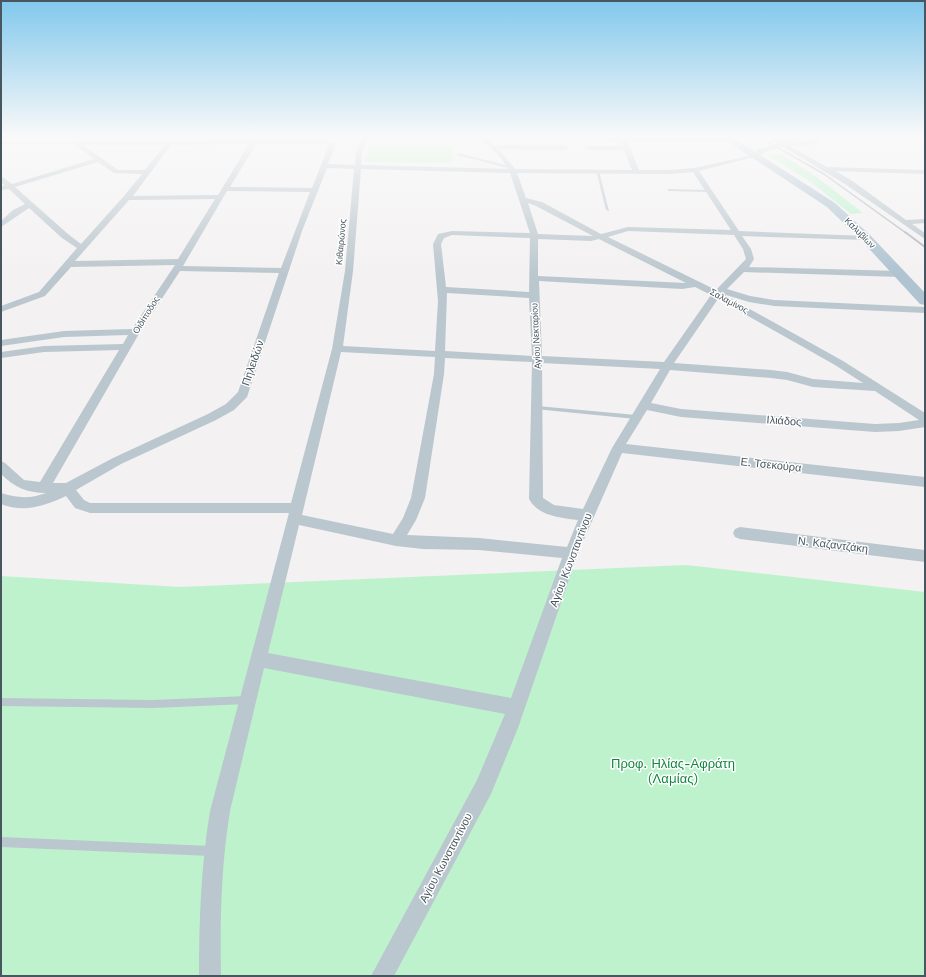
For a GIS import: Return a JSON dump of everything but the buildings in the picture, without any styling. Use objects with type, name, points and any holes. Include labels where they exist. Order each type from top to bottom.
[{"type":"main road","name":"Καλυβίων","points":[[797,183],[826,202],[866,238],[925,301]]},
{"type":"street","points":[[7,183],[65,236],[82,248]]},
{"type":"street","points":[[1,189],[23,183]]},
{"type":"street","points":[[1,309],[42,294],[139,183]]},
{"type":"street","name":"Οιδίποδος","points":[[43,488],[135,332],[178,265],[228,183]]},
{"type":"street","name":"Πηλειδών","points":[[1,466],[21,484],[43,488],[68,488],[117,461],[212,417],[237,401],[243,394],[317,183]]},
{"type":"street","name":"Κιθαιρώνος","points":[[210,976],[209,926],[213,851],[220,811],[337,349],[349,271],[357,183]]},
{"type":"street","name":"Αγίου Νεκταρίου","points":[[518,183],[533,224],[535,236],[534,295],[537,360],[536,499],[539,504],[551,509],[587,515]]},
{"type":"street","name":"Αγίου Κωνσταντίνου","points":[[382,976],[484,787],[516,707],[571,553],[618,448],[667,366],[711,300],[742,270],[750,256],[703,183]]},
{"type":"street","points":[[848,183],[906,222],[925,237]]},
{"type":"street","points":[[127,198],[314,190]]},
{"type":"street","name":"Σαλαμίνος","points":[[525,200],[539,204],[601,238],[695,284],[719,292],[820,351],[925,418]]},
{"type":"street","points":[[1,225],[16,212],[30,204]]},
{"type":"street","points":[[906,222],[925,221]]},
{"type":"street","points":[[396,540],[411,516],[418,498],[441,356],[442,290],[437,244],[442,235],[472,233],[591,239],[601,238],[626,230],[866,238]]},
{"type":"street","points":[[69,264],[178,265],[285,271]]},
{"type":"street","points":[[742,270],[900,274]]},
{"type":"street","points":[[534,278],[682,286],[695,284]]},
{"type":"street","points":[[442,290],[534,295]]},
{"type":"street","points":[[719,292],[774,303],[925,310]]},
{"type":"street","points":[[1,343],[64,334],[135,332]]},
{"type":"street","points":[[1,355],[44,349],[127,347]]},
{"type":"street","points":[[337,349],[441,356],[667,366],[771,374],[787,376],[813,383],[879,388]]},
{"type":"street","name":"Ιλιάδος","points":[[644,405],[681,413],[875,428],[899,427],[925,423]]},
{"type":"street","name":"Ε. Τσεκούρα","points":[[618,448],[925,482]]},
{"type":"street","points":[[1,499],[16,502],[38,503],[68,488],[74,499],[82,507],[108,510],[296,513],[366,535],[396,540],[423,543],[479,544],[571,553]]},
{"type":"street","name":"Ν. Καζαντζάκη","points":[[740,533],[925,556]]},
{"type":"street","points":[[258,659],[516,707]]},
{"type":"lane","points":[[600,183],[608,210]]},
{"type":"lane","points":[[669,190],[708,191]]},
{"type":"lane","points":[[537,408],[636,417]]},
{"type":"lane","points":[[1,702],[153,704],[247,700]]},
{"type":"lane","points":[[1,842],[213,851]]},
{"type":"green space","points":[[812,183],[824,183],[863,213],[851,214]]},
{"type":"green space","name":"Προφ. Ηλίας-Αφράτη (Λαμίας)","points":[[686,565],[925,592],[925,976],[1,976],[1,576],[180,587]]},
{"type":"railway","points":[[836,183],[906,233]]},
{"type":"railway","points":[[905,232],[925,247]]}]
